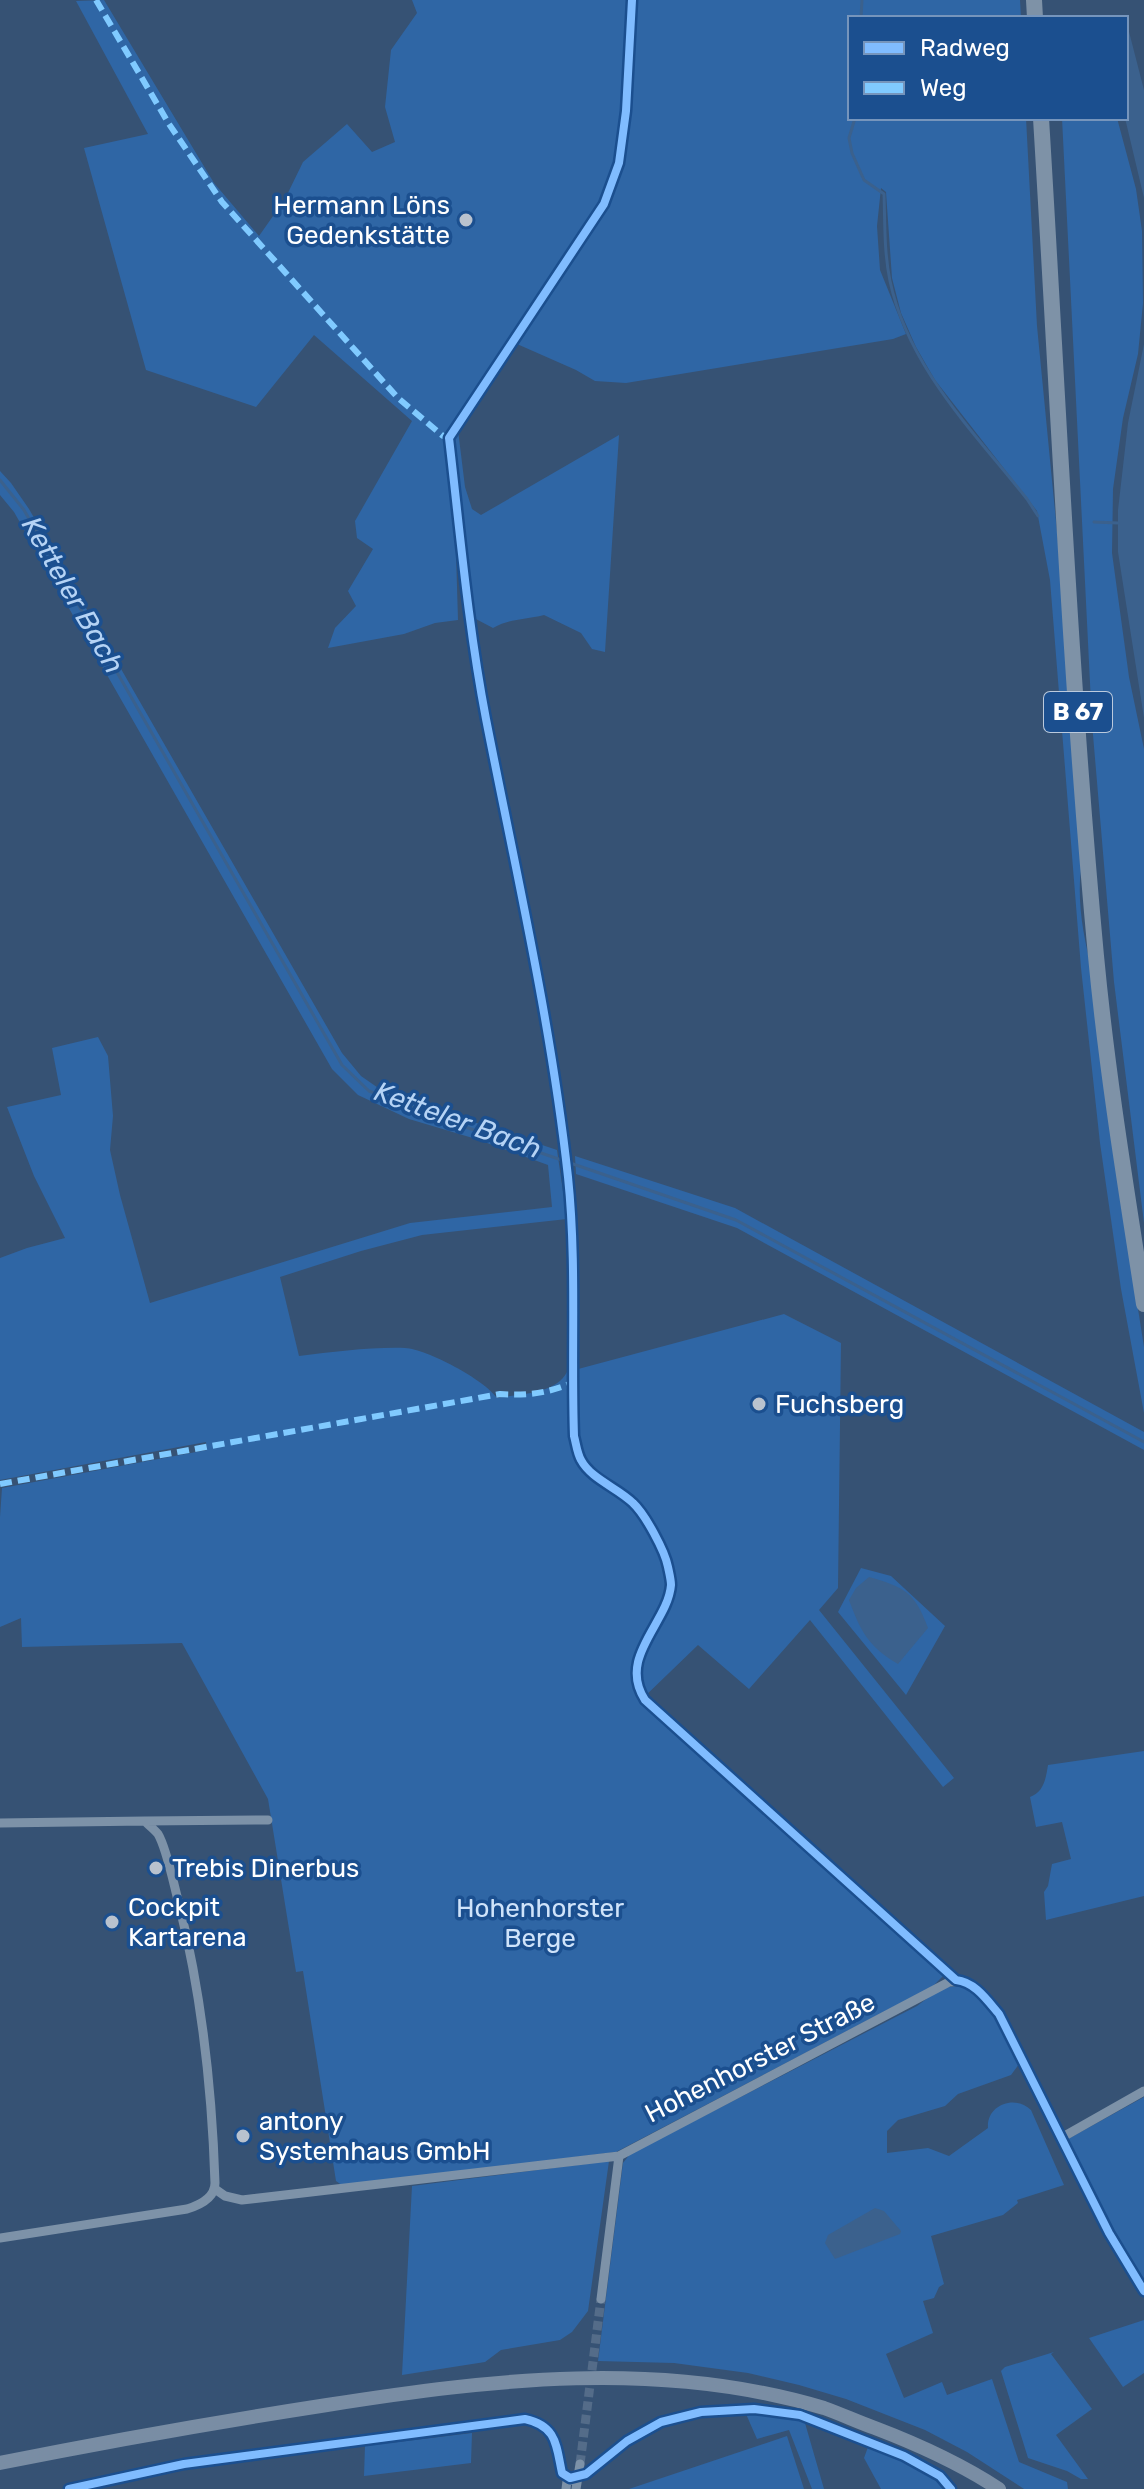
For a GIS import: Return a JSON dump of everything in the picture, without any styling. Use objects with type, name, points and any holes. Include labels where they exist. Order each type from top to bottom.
[{"type":"highway","name":"B 67","points":[[1041,120],[1081,768],[1097,959],[1118,1142],[1144,1304]]},
{"type":"highway","name":"B 67","points":[[1050,120],[1089,766],[1106,958],[1144,1252]]},
{"type":"main road","points":[[0,2463],[203,2424],[388,2395],[546,2379],[620,2377],[733,2387],[824,2409],[909,2441],[999,2489]]},
{"type":"street","points":[[0,1823],[268,1820]]},
{"type":"street","points":[[0,2238],[187,2209],[200,2205],[215,2189],[210,2074],[190,1946],[158,1834],[145,1821]]},
{"type":"street","name":"Hohenhorster Straße","points":[[215,2189],[225,2196],[242,2200],[619,2156],[956,1980],[972,1985],[999,2014],[1109,2233],[1144,2291]]},
{"type":"street","points":[[1061,2138],[1144,2091]]},
{"type":"street","points":[[601,2299],[619,2156]]},
{"type":"street","points":[[577,2486],[580,2464]]},
{"type":"street","points":[[566,2489],[570,2478],[577,2486]]},
{"type":"green space","points":[[104,0],[214,183],[259,236],[285,199],[303,162],[347,124],[372,152],[395,142],[385,107],[391,50],[417,13],[412,0],[1020,0],[1021,16],[848,16],[848,120],[1026,120],[1037,326],[1058,542],[1082,862],[1081,916],[1092,970],[1117,1175],[1144,1347],[1144,1413],[1121,1289],[1100,1143],[1081,968],[1050,580],[1037,511],[935,380],[916,347],[901,313],[892,278],[886,192],[881,188],[877,226],[880,270],[906,334],[893,339],[626,383],[595,381],[517,344],[458,430],[465,487],[472,509],[481,515],[619,435],[605,652],[592,649],[581,633],[544,615],[493,628],[474,618],[467,560],[456,553],[458,620],[328,648],[335,628],[356,606],[348,591],[373,549],[357,538],[355,521],[412,421],[314,335],[256,407],[146,370],[84,148],[148,134],[76,1]]},
{"type":"green space","points":[[1062,120],[1118,120],[1136,189],[1142,231],[1143,303],[1138,354],[1123,418],[1113,489],[1112,553],[1129,677],[1144,749],[1144,1223],[1114,982],[1092,723]]},
{"type":"green space","name":"Hohenhorster Berge","points":[[0,471],[29,509],[342,1053],[361,1076],[384,1092],[557,1150],[567,1219],[422,1235],[280,1277],[299,1356],[379,1348],[415,1350],[468,1375],[497,1398],[546,1389],[555,1385],[567,1372],[784,1314],[841,1343],[838,1588],[819,1610],[954,1778],[943,1787],[810,1620],[749,1689],[698,1645],[641,1700],[948,1971],[933,1986],[616,2152],[343,2186],[336,2181],[303,1971],[296,1972],[268,1799],[182,1643],[22,1647],[21,1618],[0,1627],[2,1488],[207,1450],[206,1442],[0,1480],[0,1258],[65,1238],[34,1176],[7,1107],[61,1095],[52,1048],[98,1037],[108,1056],[113,1116],[110,1150],[150,1303],[410,1223],[552,1207],[548,1165],[409,1119],[358,1095],[332,1069],[14,512],[0,495]]},
{"type":"green space","points":[[575,1156],[735,1208],[1144,1432],[1144,1450],[737,1228],[576,1174]]},
{"type":"green space","points":[[861,1568],[891,1576],[945,1626],[906,1695],[838,1612]]},
{"type":"green space","points":[[1144,1751],[1144,1896],[1046,1920],[1044,1892],[1052,1864],[1071,1859],[1062,1822],[1036,1827],[1030,1797],[1041,1788],[1048,1765]]},
{"type":"green space","points":[[942,1987],[961,1987],[981,1998],[997,2019],[1019,2064],[1011,2075],[958,2094],[945,2106],[898,2120],[887,2131],[887,2153],[928,2148],[949,2156],[988,2128],[992,2113],[997,2108],[1003,2104],[1017,2103],[1031,2110],[1064,2185],[1017,2200],[1018,2203],[1003,2215],[931,2236],[944,2284],[934,2298],[923,2301],[933,2333],[886,2354],[904,2398],[942,2382],[947,2395],[992,2379],[1019,2462],[1067,2482],[1068,2489],[1024,2489],[967,2452],[925,2430],[846,2399],[799,2385],[748,2373],[674,2363],[598,2361],[623,2163],[630,2154],[917,2006]]},
{"type":"green space","points":[[1144,2097],[1144,2282],[1088,2184],[1068,2139]]},
{"type":"green space","points":[[609,2161],[588,2311],[572,2332],[560,2340],[501,2350],[485,2362],[402,2375],[412,2186]]},
{"type":"green space","points":[[1144,2320],[1144,2373],[1123,2387],[1089,2338]]},
{"type":"green space","points":[[1054,2352],[1051,2354],[1092,2409],[1056,2435],[1088,2479],[1028,2458],[1001,2371],[1005,2367]]},
{"type":"green space","points":[[746,2414],[790,2417],[805,2423],[824,2489],[812,2489],[789,2430],[757,2439]]},
{"type":"green space","points":[[472,2433],[471,2463],[364,2476],[365,2446]]},
{"type":"green space","points":[[787,2436],[804,2489],[629,2489]]},
{"type":"green space","points":[[868,2447],[919,2468],[943,2489],[881,2489],[864,2458]]},
{"type":"shaded area","points":[[1128,28],[1144,90],[1144,198],[1125,120],[1128,120]]},
{"type":"shaded area","points":[[1144,344],[1144,718],[1118,552],[1118,510],[1128,423]]},
{"type":"shaded area","points":[[869,1577],[907,1593],[918,1606],[928,1628],[898,1664],[879,1651],[867,1637],[849,1600],[856,1588]]},
{"type":"shaded area","points":[[875,2208],[884,2211],[901,2231],[900,2234],[835,2259],[825,2243],[828,2235]]},
{"type":"waterway","points":[[861,16],[862,0]]},
{"type":"waterway","points":[[854,120],[849,138],[852,153],[864,180],[884,194],[890,281],[912,342],[945,397],[1038,516]]},
{"type":"waterway","name":"Ketteler Bach","points":[[0,480],[24,510],[342,1065],[369,1091],[736,1220],[1144,1442]]},
{"type":"waterway","points":[[1094,522],[1118,523]]},
{"type":"tunnel","points":[[580,2464],[601,2299]]},
{"type":"marked path","points":[[96,0],[169,124],[222,202],[398,398],[449,438]]},
{"type":"marked path","points":[[0,1484],[500,1394],[537,1393],[572,1383]]},
{"type":"cycle path","points":[[632,0],[626,111],[619,163],[604,204],[449,438],[480,684],[532,947],[561,1119],[572,1242],[574,1436],[578,1454],[585,1467],[638,1508],[659,1543],[668,1567],[671,1585],[668,1599],[646,1641],[637,1669],[638,1684],[645,1700],[956,1980],[975,1988],[990,2003],[999,2014],[1109,2233],[1144,2291]]},
{"type":"cycle path","points":[[69,2489],[184,2464],[525,2419],[536,2422],[549,2432],[556,2445],[562,2473],[570,2478],[586,2474],[627,2441],[661,2422],[701,2412],[754,2409],[800,2415],[904,2456],[940,2476],[951,2489]]},
{"type":"place","name":"Hermann Löns Gedenkstätte","points":[[466,220]]},
{"type":"place","name":"Fuchsberg","points":[[759,1404]]},
{"type":"place","name":"Trebis Dinerbus","points":[[156,1868]]},
{"type":"place","name":"Cockpit Kartarena","points":[[112,1922]]},
{"type":"place","name":"antony Systemhaus GmbH","points":[[243,2136]]}]
